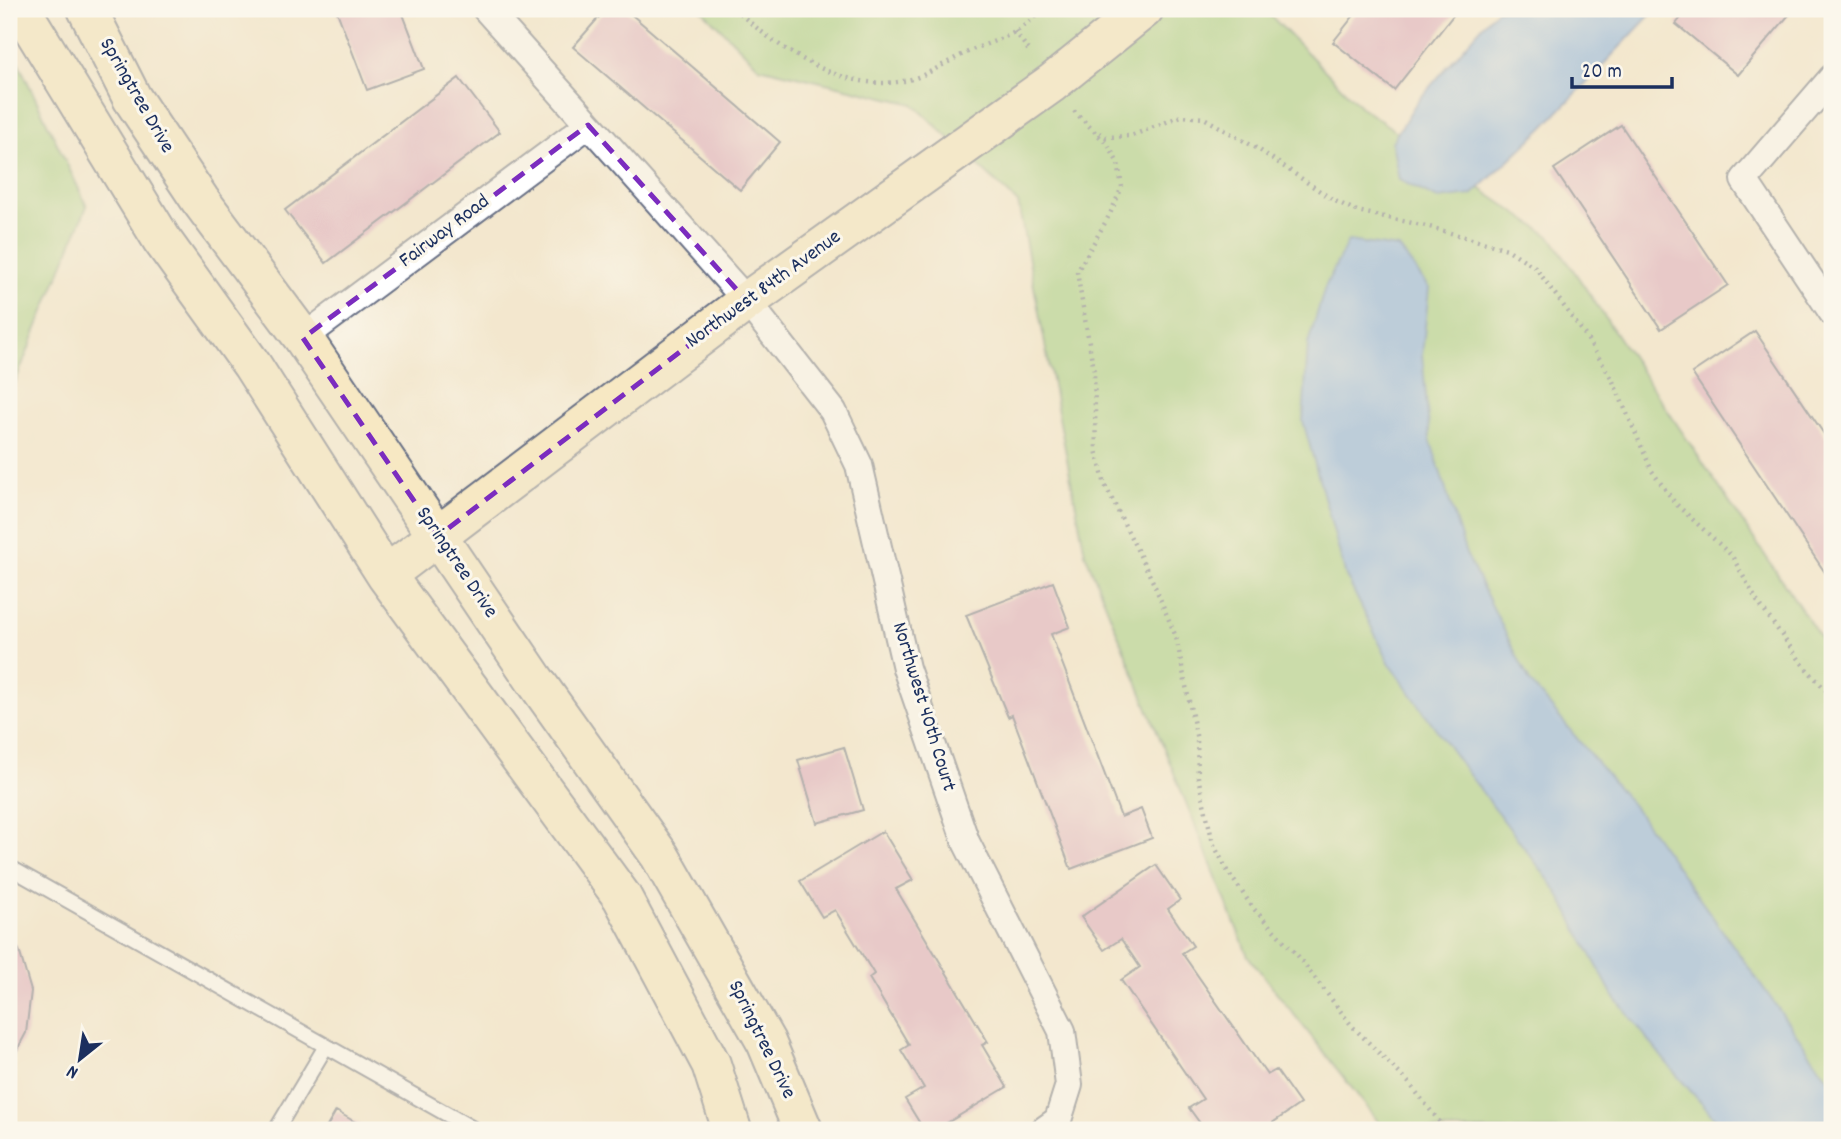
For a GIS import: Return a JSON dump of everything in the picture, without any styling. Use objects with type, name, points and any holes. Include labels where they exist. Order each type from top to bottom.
[{"type":"street","points":[[21,9],[162,240],[252,365],[386,575],[622,897],[710,1064],[732,1130]]},
{"type":"street","name":"Springtree Drive","points":[[87,9],[132,98],[200,200],[303,338],[534,679],[660,856],[766,1042],[803,1130]]},
{"type":"street","points":[[486,9],[747,301]]},
{"type":"street","name":"Northwest 84th Avenue","points":[[386,575],[747,301],[1052,83],[1144,9]]},
{"type":"street","points":[[1832,78],[1744,180],[1832,312]]},
{"type":"street","name":"Fairway Road","points":[[303,338],[588,125]]},
{"type":"street","name":"Northwest 40th Court","points":[[747,301],[833,411],[859,465],[911,680],[966,842],[1062,1031],[1069,1085],[1058,1120],[1044,1130]]},
{"type":"lane","points":[[9,867],[475,1130]]},
{"type":"lane","points":[[276,1130],[326,1046]]},
{"type":"path","points":[[735,9],[801,58],[827,71],[871,82],[896,82],[919,77],[973,49],[1020,29],[1045,9]]},
{"type":"path","points":[[1068,106],[1108,145],[1118,163],[1122,187],[1077,272],[1094,372],[1096,450],[1105,485],[1154,584],[1176,637],[1197,740],[1198,776],[1213,843],[1228,873],[1254,909],[1298,956],[1352,1026],[1409,1083],[1446,1130]]},
{"type":"path","points":[[1093,129],[1106,137],[1131,136],[1181,116],[1204,118],[1229,131],[1345,206],[1507,249],[1535,267],[1583,332],[1612,379],[1652,471],[1675,503],[1732,556],[1757,601],[1804,666],[1832,696]]},
{"type":"highlighted area","points":[[588,125],[747,301],[438,536],[303,338]]},
{"type":"green space","points":[[701,9],[1264,9],[1362,108],[1551,237],[1832,655],[1832,1130],[1385,1130],[1248,956],[1085,553],[1018,203],[913,104],[759,67]]},
{"type":"green space","points":[[9,43],[87,206],[9,397]]},
{"type":"water","points":[[1497,9],[1656,9],[1543,128],[1472,195],[1438,199],[1399,180],[1392,142],[1416,103]]},
{"type":"water","points":[[1348,241],[1399,248],[1429,288],[1422,355],[1430,439],[1466,554],[1530,682],[1634,807],[1832,1084],[1832,1130],[1725,1130],[1674,1072],[1612,994],[1557,891],[1390,664],[1346,576],[1303,421],[1308,344],[1325,287]]},
{"type":"building","points":[[336,9],[401,9],[424,69],[367,90]]},
{"type":"building","points":[[606,9],[625,9],[780,142],[740,190],[573,47]]},
{"type":"building","points":[[1359,9],[1458,9],[1394,90],[1333,42]]},
{"type":"building","points":[[1688,9],[1794,9],[1738,75],[1676,24]]},
{"type":"building","points":[[459,78],[500,132],[326,263],[285,210]]},
{"type":"building","points":[[1621,125],[1728,285],[1661,329],[1554,169]]},
{"type":"building","points":[[1755,331],[1832,446],[1832,583],[1692,373]]},
{"type":"building","points":[[1053,582],[1070,627],[1051,634],[1121,817],[1141,809],[1152,838],[1071,869],[1012,715],[1008,717],[966,615]]},
{"type":"building","points":[[844,747],[863,810],[817,823],[798,760]]},
{"type":"building","points":[[883,831],[913,880],[896,889],[988,1042],[982,1045],[1007,1087],[935,1130],[924,1130],[905,1099],[924,1088],[901,1050],[909,1045],[869,978],[874,974],[835,910],[822,917],[800,881]]},
{"type":"building","points":[[1156,865],[1180,900],[1168,909],[1193,946],[1182,953],[1267,1075],[1276,1070],[1300,1104],[1262,1130],[1205,1130],[1189,1108],[1203,1099],[1121,980],[1140,967],[1121,939],[1104,950],[1081,917]]},
{"type":"building","points":[[9,937],[19,950],[31,991],[26,1033],[9,1065]]},
{"type":"building","points":[[336,1111],[369,1130],[325,1130]]}]
